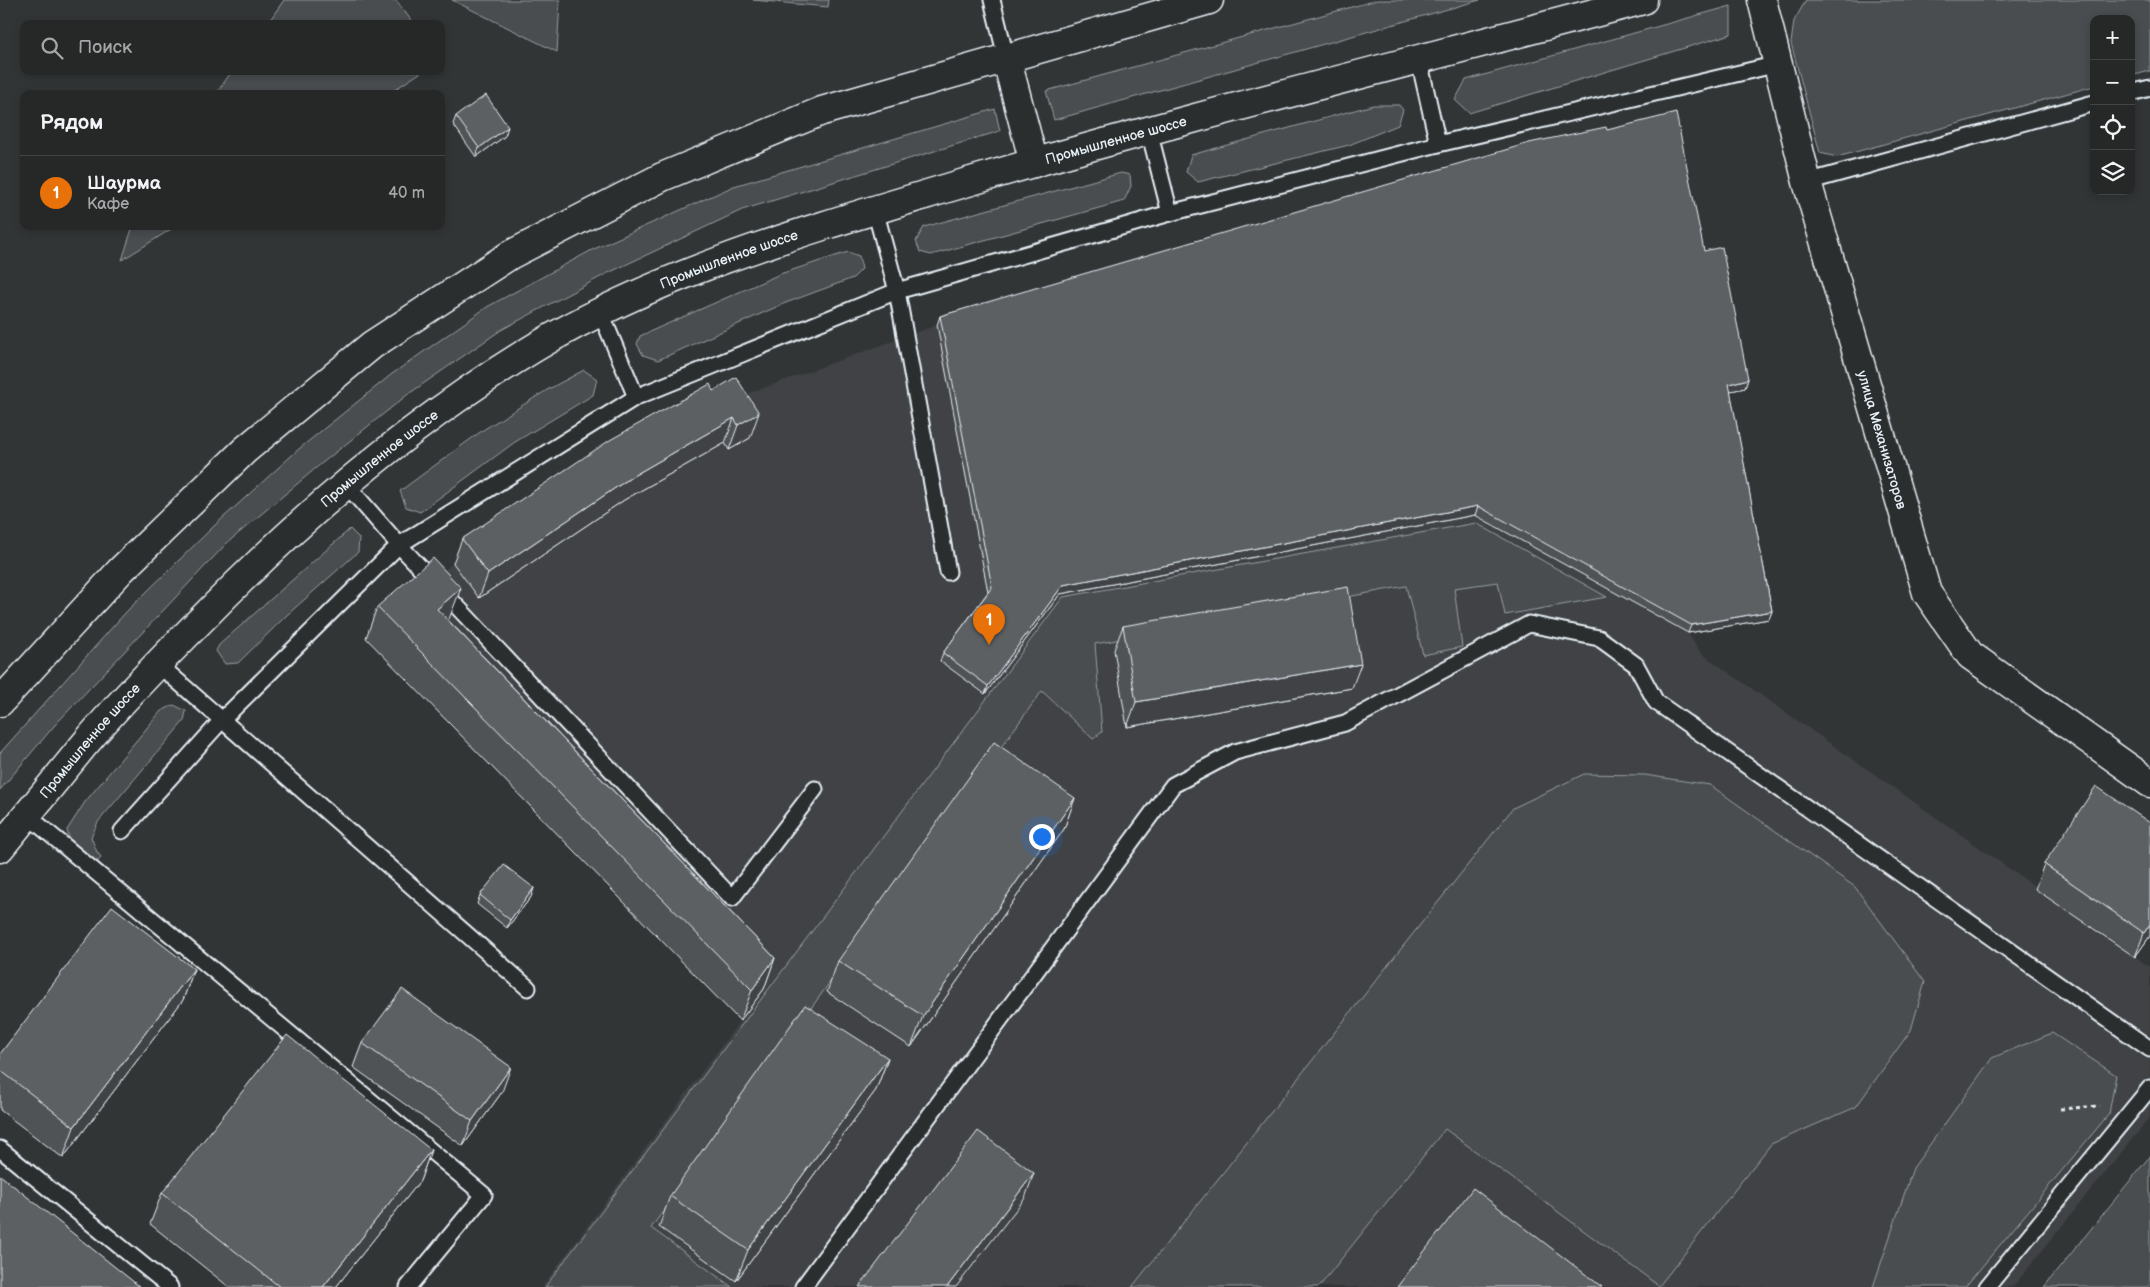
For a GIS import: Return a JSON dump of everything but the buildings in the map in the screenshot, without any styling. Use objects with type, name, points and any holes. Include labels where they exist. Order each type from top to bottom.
[{"type":"main road","points":[[0,702],[121,570],[245,450],[372,345],[510,255],[662,177],[822,111],[1209,0]]},
{"type":"main road","name":"Промышленное шоссе","points":[[0,848],[86,742],[158,664],[246,574],[345,483],[434,413],[534,348],[600,311],[671,280],[808,230],[875,210],[1149,131],[1643,0]]},
{"type":"main road","name":"улица Механизаторов","points":[[1762,0],[1807,182],[1926,592],[1970,655],[2150,783]]},
{"type":"main road","points":[[1006,57],[1034,163]]},
{"type":"lane","points":[[992,0],[1006,57]]},
{"type":"lane","points":[[1419,60],[1438,144]]},
{"type":"lane","points":[[122,831],[222,720],[399,545],[636,397],[897,291],[1170,213],[1438,144],[1778,64]]},
{"type":"lane","points":[[2135,92],[2150,88]]},
{"type":"lane","points":[[1807,182],[2090,104]]},
{"type":"lane","points":[[1149,131],[1170,213]]},
{"type":"lane","points":[[875,210],[897,291],[948,572]]},
{"type":"lane","points":[[600,311],[636,397]]},
{"type":"lane","points":[[345,483],[399,545],[732,898],[816,789]]},
{"type":"lane","points":[[803,1287],[1173,785],[1235,752],[1345,723],[1529,624],[1599,638],[1636,665],[1656,702],[2150,1049]]},
{"type":"lane","points":[[158,664],[528,988]]},
{"type":"lane","points":[[27,815],[484,1195],[408,1287]]},
{"type":"lane","points":[[1988,1287],[2150,1088]]},
{"type":"lane","points":[[0,1149],[170,1287]]},
{"type":"shaded area","points":[[284,0],[396,0],[411,20],[270,20]]},
{"type":"shaded area","points":[[452,0],[560,0],[557,52]]},
{"type":"shaded area","points":[[753,0],[829,0],[828,7]]},
{"type":"shaded area","points":[[1377,0],[1480,0],[1054,120],[1046,91]]},
{"type":"shaded area","points":[[1806,0],[2150,0],[2150,71],[2135,75],[2135,15],[2090,15],[2090,87],[1837,157],[1820,153],[1791,43],[1794,21]]},
{"type":"shaded area","points":[[1731,6],[1731,34],[1469,113],[1455,100],[1466,80]]},
{"type":"shaded area","points":[[229,75],[417,75],[394,90],[219,90]]},
{"type":"shaded area","points":[[1373,105],[1399,105],[1403,110],[1398,125],[1349,145],[1198,182],[1186,172],[1191,155]]},
{"type":"shaded area","points":[[995,109],[1000,131],[742,210],[606,274],[501,330],[407,395],[227,543],[54,726],[0,790],[0,753],[126,612],[214,526],[300,448],[392,374],[487,307],[592,250],[734,186]]},
{"type":"shaded area","points":[[1121,173],[1130,175],[1131,186],[1124,201],[931,255],[920,252],[916,241],[924,227]]},
{"type":"shaded area","points":[[132,230],[170,230],[122,260]]},
{"type":"shaded area","points":[[848,252],[859,256],[862,269],[853,278],[783,304],[658,360],[643,355],[637,344],[640,336],[780,274]]},
{"type":"shaded area","points":[[1719,256],[1745,388],[1726,392],[1769,619],[1688,634],[1701,653],[2150,967],[2150,1117],[2013,1287],[542,1287],[740,1021],[366,638],[453,563],[727,401],[937,325]]},
{"type":"shaded area","points":[[584,370],[597,379],[593,395],[515,442],[420,512],[406,507],[400,491],[483,430],[547,390]]},
{"type":"shaded area","points":[[1476,523],[1607,597],[1505,615],[1498,582],[1454,588],[1462,647],[1423,655],[1406,586],[1095,644],[1102,732],[1093,739],[1042,691],[651,1228],[732,1287],[545,1287],[1063,597]]},
{"type":"shaded area","points":[[350,529],[359,538],[358,552],[287,615],[238,663],[225,664],[216,651],[219,645]]},
{"type":"shaded area","points":[[174,705],[186,711],[184,721],[98,822],[91,837],[101,857],[95,866],[81,855],[74,846],[67,830],[85,802],[161,711]]},
{"type":"shaded area","points":[[1584,774],[1645,775],[1710,785],[1855,887],[1925,982],[1911,1030],[1856,1107],[1771,1144],[1659,1286],[1445,1129],[1319,1287],[1132,1287],[1513,808]]},
{"type":"shaded area","points":[[2052,1033],[2116,1075],[2109,1114],[1965,1287],[1873,1287],[1913,1168],[1992,1058]]},
{"type":"shaded area","points":[[2150,1156],[2150,1287],[2044,1287]]},
{"type":"place","name":"Шаурма","points":[[989,645]]}]
